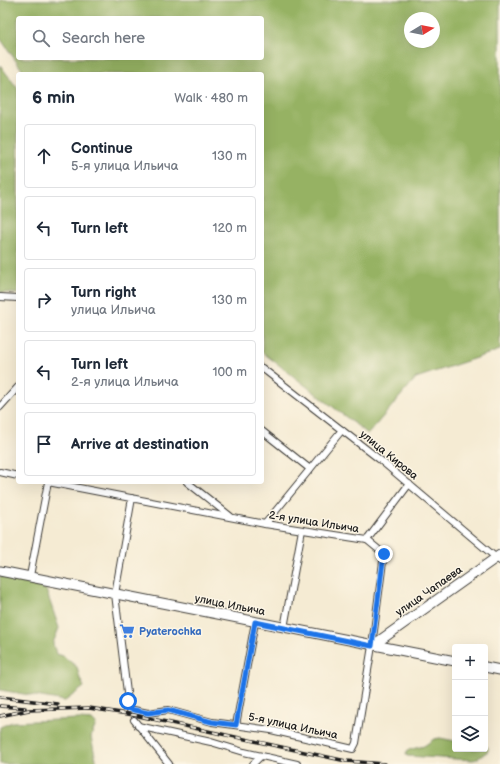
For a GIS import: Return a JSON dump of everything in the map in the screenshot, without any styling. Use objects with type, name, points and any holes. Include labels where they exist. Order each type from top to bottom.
[{"type":"main road","name":"улица Чапаева","points":[[372,646],[499,558]]},
{"type":"main road","name":"улица Ильича","points":[[0,571],[372,646],[452,660]]},
{"type":"main road","points":[[488,668],[500,670]]},
{"type":"street","points":[[0,297],[16,298]]},
{"type":"street","name":"улица Кирова","points":[[264,370],[342,430],[499,558]]},
{"type":"street","points":[[0,407],[16,389]]},
{"type":"street","points":[[265,524],[342,430]]},
{"type":"street","points":[[264,433],[310,468]]},
{"type":"street","points":[[0,472],[16,476]]},
{"type":"street","points":[[30,576],[48,484]]},
{"type":"street","name":"2-я улица Ильича","points":[[58,484],[265,524],[367,540],[384,554],[372,646],[356,743]]},
{"type":"street","points":[[190,484],[231,517]]},
{"type":"street","points":[[367,540],[409,484]]},
{"type":"street","points":[[115,594],[132,498]]},
{"type":"street","points":[[284,628],[302,530]]},
{"type":"street","name":"5-я улица Ильича","points":[[115,594],[130,709],[148,713],[168,710],[212,722],[272,730],[353,749],[356,743]]},
{"type":"street","points":[[236,725],[255,622]]},
{"type":"street","points":[[134,720],[169,764]]},
{"type":"street","points":[[138,726],[211,742],[297,764]]},
{"type":"street","points":[[253,764],[261,756]]},
{"type":"green space","points":[[0,0],[500,0],[500,350],[416,378],[368,434],[264,354],[264,72],[24,72],[0,38]]},
{"type":"green space","points":[[0,65],[16,86],[16,294],[0,292]]},
{"type":"green space","points":[[0,576],[34,582],[46,590],[59,628],[53,643],[54,648],[57,654],[63,656],[77,667],[84,687],[65,701],[0,690]]},
{"type":"green space","points":[[79,719],[92,720],[96,724],[91,737],[97,764],[0,764],[0,727],[12,722]]},
{"type":"green space","points":[[440,738],[452,740],[452,752],[487,752],[473,760],[407,756],[406,753],[408,750],[424,746],[434,739]]},
{"type":"railway","points":[[0,697],[58,704]]},
{"type":"railway","points":[[0,706],[25,708]]},
{"type":"railway","points":[[0,716],[29,710],[89,708],[134,715],[346,761],[385,764]]},
{"type":"place","name":"Pyaterochka","points":[[127,631]]},
{"type":"route","points":[[128,701],[130,709],[148,713],[168,710],[212,722],[236,725],[255,622],[372,646],[384,554]]}]
